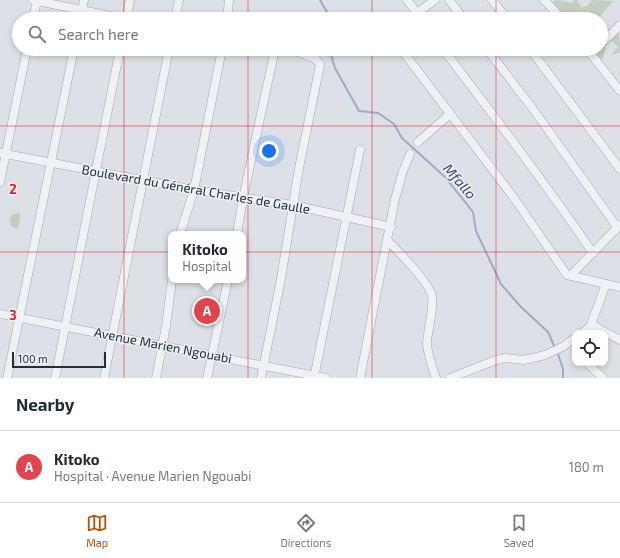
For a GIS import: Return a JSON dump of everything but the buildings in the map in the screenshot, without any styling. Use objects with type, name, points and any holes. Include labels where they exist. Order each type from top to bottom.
[{"type":"street","points":[[34,12],[35,0],[93,12]]},
{"type":"street","points":[[83,10],[84,0]]},
{"type":"street","points":[[127,12],[130,0]]},
{"type":"street","points":[[176,12],[179,0]]},
{"type":"street","points":[[228,12],[229,0]]},
{"type":"street","points":[[407,0],[417,12]]},
{"type":"street","points":[[424,12],[435,0]]},
{"type":"street","points":[[449,0],[458,12]]},
{"type":"street","points":[[492,0],[501,12]]},
{"type":"street","points":[[544,0],[555,12]]},
{"type":"street","points":[[608,37],[620,25]]},
{"type":"street","points":[[0,182],[3,154],[25,56]]},
{"type":"street","points":[[7,378],[73,56]]},
{"type":"street","points":[[55,378],[119,56]]},
{"type":"street","points":[[104,378],[168,56]]},
{"type":"street","points":[[181,231],[194,190],[221,56]]},
{"type":"street","points":[[238,231],[243,198],[273,56]]},
{"type":"street","points":[[260,378],[264,365],[281,279],[299,168],[320,65],[316,59],[308,56]]},
{"type":"street","points":[[406,56],[514,198],[569,275],[620,287]]},
{"type":"street","points":[[449,56],[510,136],[592,253]]},
{"type":"street","points":[[492,56],[619,226],[569,275]]},
{"type":"street","points":[[535,56],[620,169]]},
{"type":"street","points":[[595,56],[620,91]]},
{"type":"street","points":[[418,142],[450,114]]},
{"type":"street","points":[[314,377],[360,150]]},
{"type":"street","name":"Boulevard du Général Charles de Gaulle","points":[[3,154],[194,190],[293,206],[391,227]]},
{"type":"street","points":[[360,378],[391,227],[395,199],[402,171],[410,154]]},
{"type":"street","points":[[388,241],[403,255],[430,291],[432,301],[427,343],[428,352],[436,378]]},
{"type":"street","points":[[156,378],[172,283]]},
{"type":"street","points":[[207,378],[227,283]]},
{"type":"street","points":[[606,284],[590,329],[620,340]]},
{"type":"street","name":"Avenue Marien Ngouabi","points":[[0,314],[264,365],[314,377],[326,378]]},
{"type":"street","points":[[450,378],[496,360],[505,358],[524,360],[545,355],[561,348],[572,340]]},
{"type":"street","points":[[590,366],[603,378]]},
{"type":"green space","points":[[557,0],[571,3],[577,0],[582,8],[588,5],[592,0],[613,1],[604,12],[560,12],[556,8],[553,1]]},
{"type":"green space","points":[[619,31],[620,52],[613,55],[612,53],[618,47],[612,41],[608,44],[608,40]]},
{"type":"green space","points":[[596,56],[603,56],[600,61]]},
{"type":"green space","points":[[18,213],[20,214],[17,229],[11,226],[10,218],[11,215]]},
{"type":"waterway","name":"Mfallo","points":[[320,0],[327,12]]},
{"type":"waterway","name":"Mfallo","points":[[331,56],[335,68],[359,111],[378,113],[394,124],[402,138],[445,177],[473,212],[476,231],[501,284],[520,306],[548,332],[555,348]]},
{"type":"waterway","name":"Mfallo","points":[[558,354],[563,369],[563,378]]},
{"type":"place","name":"Kitoko","points":[[207,311]]}]
